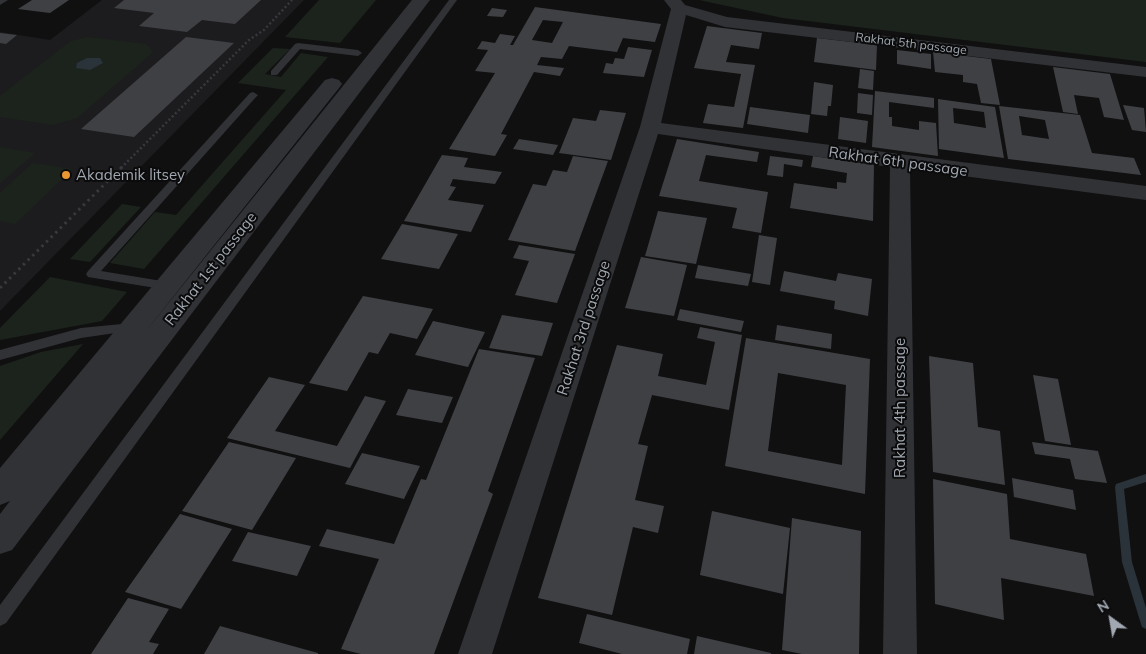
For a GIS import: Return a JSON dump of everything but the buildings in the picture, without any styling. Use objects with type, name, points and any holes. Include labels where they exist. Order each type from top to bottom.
[{"type":"street","name":"Rakhat 1st passage","points":[[0,491],[401,0]]},
{"type":"street","name":"Rakhat 1st passage","points":[[0,539],[421,0]]},
{"type":"street","name":"Rakhat 5th passage","points":[[676,4],[725,22],[1146,72]]},
{"type":"street","name":"Rakhat 3rd passage","points":[[475,654],[650,128],[676,4]]},
{"type":"street","name":"Rakhat 6th passage","points":[[650,128],[1146,193]]},
{"type":"street","name":"Rakhat 4th passage","points":[[900,162],[900,654]]},
{"type":"lane","points":[[0,3],[4,0]]},
{"type":"lane","points":[[0,618],[453,0]]},
{"type":"lane","points":[[274,73],[298,46],[358,52]]},
{"type":"lane","points":[[168,286],[92,274],[253,95]]},
{"type":"lane","points":[[0,355],[81,333],[134,326]]},
{"type":"path","points":[[0,288],[250,40],[264,30],[292,0]]},
{"type":"shaded area","name":"Akademik litsey","points":[[102,0],[304,0],[0,311],[0,32],[50,40]]},
{"type":"shaded area","points":[[319,0],[376,0],[340,43],[285,37]]},
{"type":"shaded area","points":[[699,0],[1146,0],[1146,62],[783,18]]},
{"type":"shaded area","points":[[88,37],[146,44],[153,52],[77,118],[53,125],[0,117],[0,96],[71,41]]},
{"type":"shaded area","points":[[273,48],[290,49],[265,74],[281,77],[301,53],[328,57],[144,269],[110,263],[155,212],[176,215],[286,90],[238,83]]},
{"type":"shaded area","points":[[87,58],[100,58],[103,63],[90,70],[76,68],[77,63]]},
{"type":"shaded area","points":[[0,147],[35,153],[0,183]]},
{"type":"shaded area","points":[[33,163],[72,169],[15,224],[0,221],[0,193]]},
{"type":"shaded area","points":[[122,204],[141,207],[90,262],[70,259]]},
{"type":"shaded area","points":[[50,277],[127,292],[102,321],[0,340],[0,328]]},
{"type":"shaded area","points":[[83,344],[0,440],[0,366],[41,352]]},
{"type":"waterway","points":[[1146,478],[1119,487],[1127,562],[1146,624]]},
{"type":"place","name":"Akademik litsey","points":[[66,175]]}]
